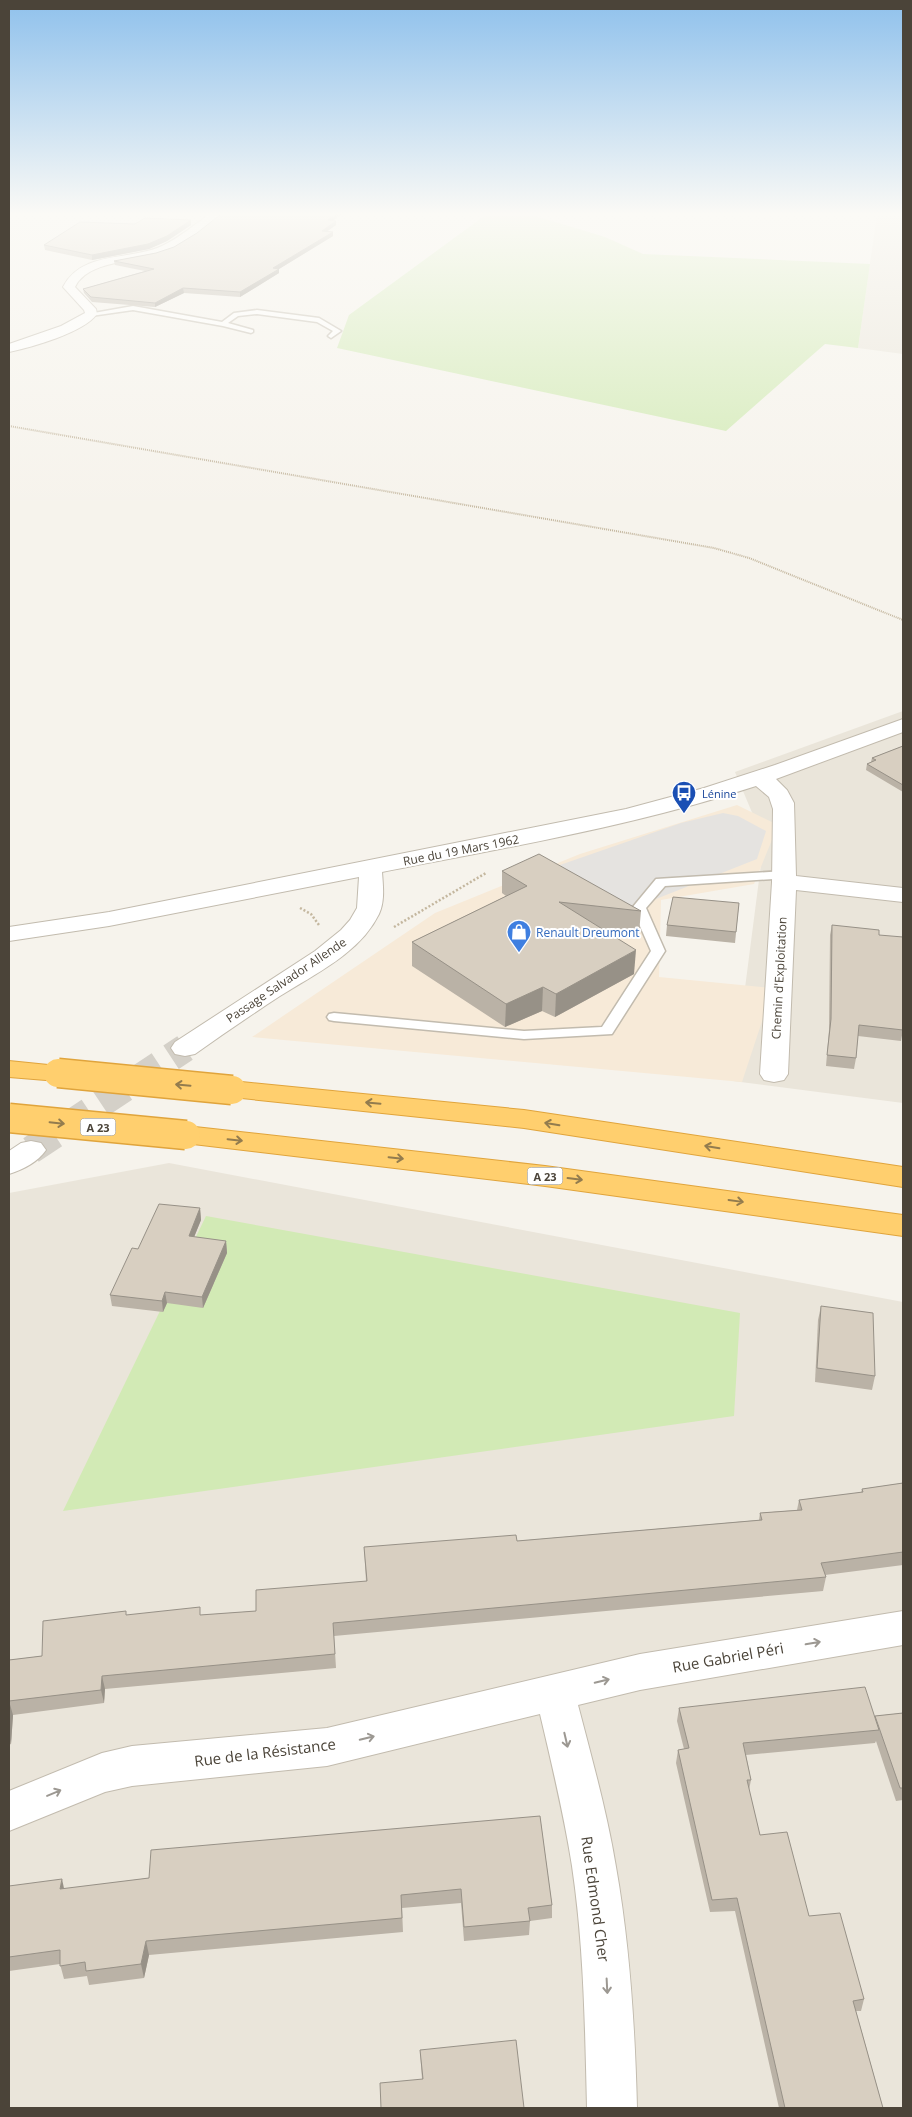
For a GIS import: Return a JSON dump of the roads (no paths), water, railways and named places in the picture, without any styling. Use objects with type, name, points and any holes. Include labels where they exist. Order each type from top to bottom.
[{"type":"highway","points":[[9,1068],[524,1120],[903,1177]]},
{"type":"highway","name":"A 23","points":[[9,1118],[186,1135],[501,1170],[642,1188],[903,1226]]},
{"type":"highway","points":[[795,1160],[903,1165]]},
{"type":"street","points":[[9,348],[75,325],[88,318],[90,314]]},
{"type":"street","name":"Rue du 19 Mars 1962","points":[[9,934],[109,919],[595,823],[671,804],[759,778],[903,725]]},
{"type":"street","name":"Chemin d'Exploitation","points":[[759,778],[778,792],[784,800],[784,878],[774,1074]]},
{"type":"street","name":"Passage Salvador Allende","points":[[185,1048],[312,964],[351,934],[362,922],[369,908],[371,892],[370,868]]},
{"type":"street","points":[[784,878],[903,895]]},
{"type":"street","name":"Rue Gabriel Péri","points":[[555,1692],[640,1672],[903,1628]]},
{"type":"street","name":"Rue de la Résistance","points":[[9,1811],[102,1773],[132,1766],[327,1748],[555,1692]]},
{"type":"street","name":"Rue Edmond Cher","points":[[555,1692],[588,1833],[595,1882],[606,1970],[612,2108]]},
{"type":"lane","points":[[90,314],[99,313]]},
{"type":"lane","points":[[160,313],[251,331]]},
{"type":"lane","points":[[223,324],[236,314],[249,313]]},
{"type":"lane","points":[[263,313],[319,320],[338,331],[331,336]]},
{"type":"lane","points":[[334,1018],[524,1035],[607,1031],[658,951],[639,908],[661,882],[784,878]]},
{"type":"tunnel","points":[[31,1150],[185,1048]]},
{"type":"place","name":"Lénine","points":[[684,814]]},
{"type":"place","name":"Renault Dreumont","points":[[519,953]]}]
